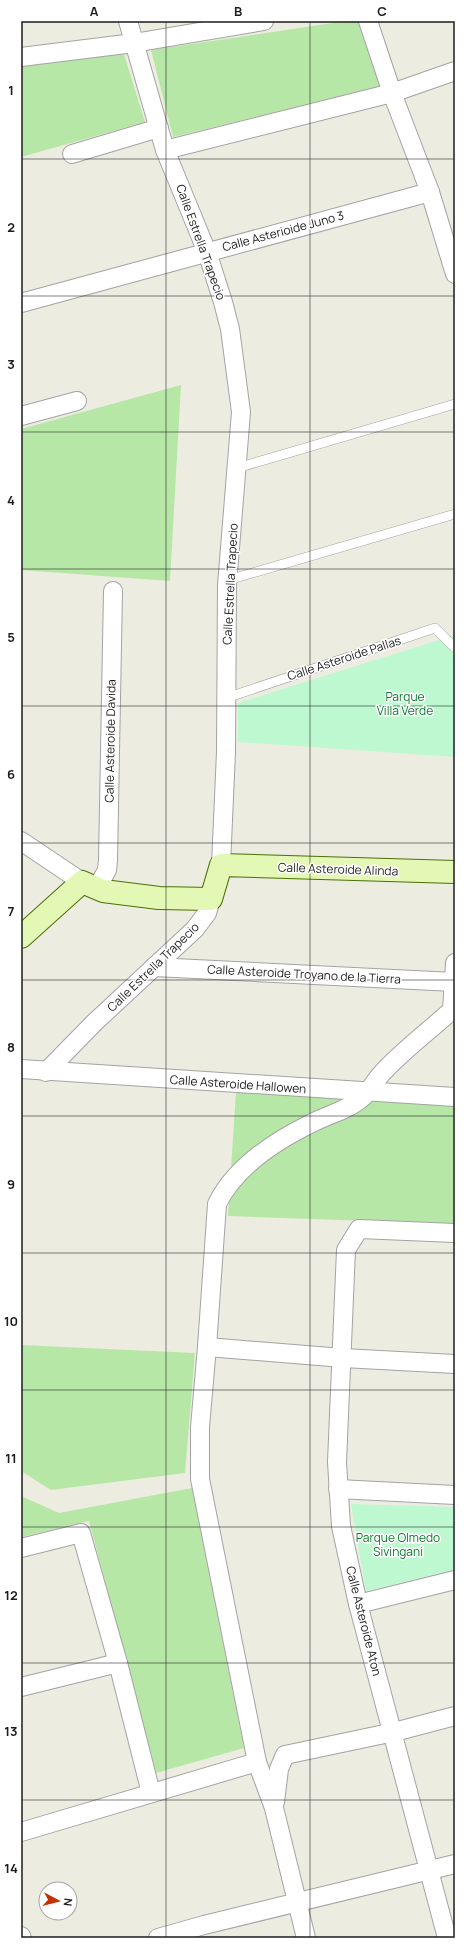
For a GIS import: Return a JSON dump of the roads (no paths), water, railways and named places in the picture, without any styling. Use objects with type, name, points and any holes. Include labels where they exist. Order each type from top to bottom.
[{"type":"street","name":"Calle Estrella Trapecio","points":[[46,1072],[95,1022],[195,929],[207,913],[221,865],[228,580],[241,412],[230,330],[207,252],[165,150],[128,21]]},
{"type":"street","points":[[21,57],[134,43],[264,21]]},
{"type":"street","points":[[368,21],[392,93],[430,192],[455,274]]},
{"type":"street","points":[[165,150],[392,93],[455,71]]},
{"type":"street","points":[[72,154],[159,128]]},
{"type":"street","name":"Calle Asterioide Juno 3","points":[[21,303],[430,192]]},
{"type":"street","points":[[21,416],[77,401]]},
{"type":"street","name":"Calle Asteroide Davida","points":[[21,937],[90,885],[107,870],[113,591]]},
{"type":"street","points":[[21,841],[90,885],[103,891],[159,898],[211,899]]},
{"type":"street","name":"Calle Asteroide Alinda","points":[[221,865],[455,872]]},
{"type":"street","points":[[306,1938],[274,1808],[257,1762],[200,1479],[200,1427],[208,1347],[216,1204],[225,1189],[236,1176],[273,1146],[312,1123],[349,1107],[364,1097],[384,1071],[452,1010],[455,963]]},
{"type":"street","name":"Calle Asteroide Troyano de la Tierra","points":[[154,967],[454,986]]},
{"type":"street","name":"Calle Asteroide Hallowen","points":[[21,1069],[46,1072],[455,1097]]},
{"type":"street","name":"Calle Asteroide Aton","points":[[447,1938],[394,1732],[358,1604],[341,1526],[337,1462],[343,1358],[346,1250],[359,1229],[455,1233]]},
{"type":"street","points":[[208,1347],[343,1358],[455,1364]]},
{"type":"street","points":[[338,1489],[455,1495]]},
{"type":"street","points":[[21,1548],[81,1533],[118,1662],[151,1793]]},
{"type":"street","points":[[358,1604],[455,1580]]},
{"type":"street","points":[[21,1687],[118,1662]]},
{"type":"street","points":[[274,1808],[276,1779],[285,1755],[394,1732],[455,1716]]},
{"type":"street","points":[[21,1832],[257,1762]]},
{"type":"street","points":[[167,1937],[204,1925],[455,1864]]},
{"type":"lane","points":[[237,468],[455,404]]},
{"type":"lane","points":[[228,580],[455,514]]},
{"type":"lane","name":"Calle Asteroide Pallas","points":[[226,698],[435,628],[455,648]]},
{"type":"park label","name":"Parque Villa Verde","points":[[405,703]]},
{"type":"park label","name":"Parque Olmedo Sivingani","points":[[398,1544]]}]
